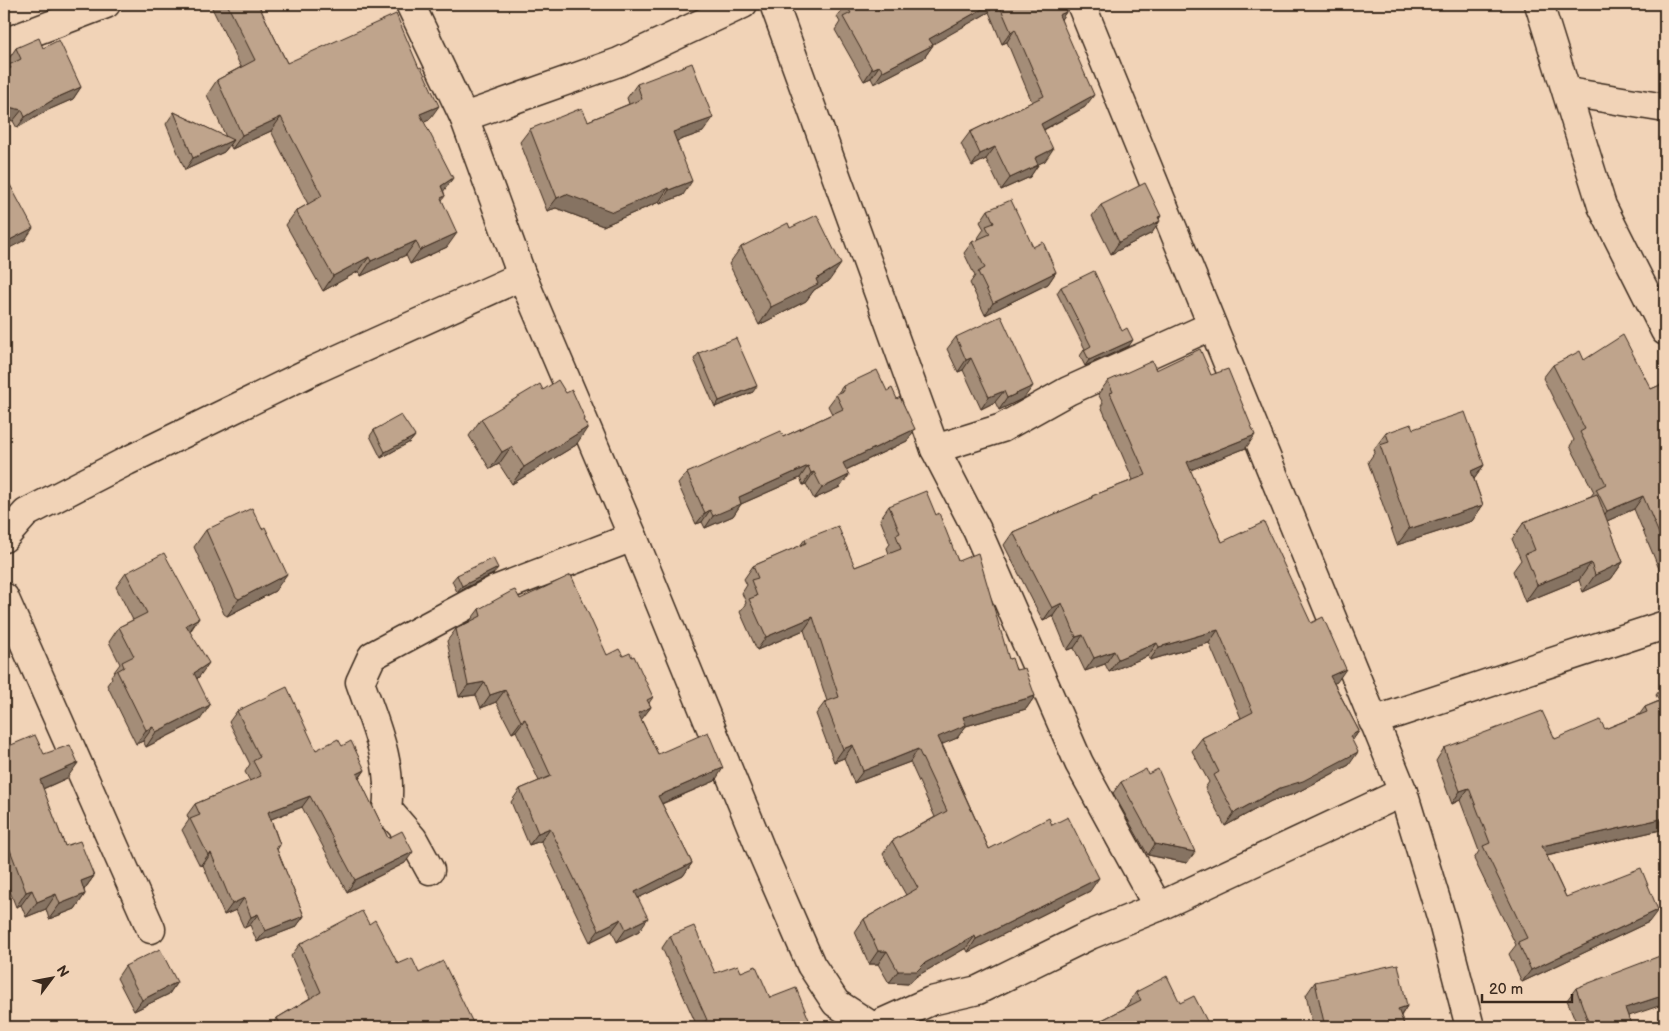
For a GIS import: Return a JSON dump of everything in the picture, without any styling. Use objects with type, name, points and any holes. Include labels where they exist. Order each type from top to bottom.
[{"type":"street","points":[[4,43],[106,4]]},
{"type":"street","points":[[410,4],[464,117],[522,276],[761,850],[811,965],[836,1003],[873,1027],[931,1002],[978,990],[1090,935],[1158,907],[1403,792]]},
{"type":"street","points":[[464,117],[619,62],[743,4]]},
{"type":"street","points":[[774,4],[935,449],[976,530],[1079,763],[1158,907]]},
{"type":"street","points":[[1081,4],[1403,792],[1443,923],[1470,1027]]},
{"type":"street","points":[[1539,4],[1602,206],[1665,331]]},
{"type":"street","points":[[1568,92],[1665,108]]},
{"type":"street","points":[[4,538],[26,513],[127,460],[314,370],[522,276]]},
{"type":"street","points":[[935,449],[1002,428],[1068,392],[1211,326]]},
{"type":"street","points":[[430,870],[413,839],[387,809],[390,786],[382,744],[360,682],[372,656],[495,590],[632,537]]},
{"type":"street","points":[[4,597],[151,929]]},
{"type":"street","points":[[1373,720],[1665,625]]},
{"type":"building","points":[[227,4],[258,4],[287,63],[396,14],[419,68],[421,67],[439,106],[420,114],[453,178],[441,186],[445,196],[441,198],[457,233],[420,250],[416,241],[371,261],[369,257],[333,276],[296,211],[322,196],[281,117],[242,135],[217,80],[255,60]]},
{"type":"building","points":[[875,4],[880,11],[894,4],[991,4],[929,39],[933,45],[883,71],[879,66],[872,69],[843,17],[851,13],[846,5]]},
{"type":"building","points":[[999,4],[1063,4],[1066,12],[1059,15],[1094,95],[1041,124],[1053,149],[1035,158],[1038,165],[1010,178],[995,147],[980,154],[970,132],[1044,96],[1015,29],[1011,32]]},
{"type":"building","points":[[39,38],[43,48],[59,40],[81,87],[56,98],[25,117],[22,110],[4,106],[4,71],[11,68],[9,65],[21,59],[16,48]]},
{"type":"building","points":[[692,63],[713,118],[673,132],[692,181],[669,190],[668,188],[613,212],[566,194],[557,198],[530,129],[582,108],[588,121],[642,99],[637,84]]},
{"type":"building","points":[[174,112],[233,140],[193,158]]},
{"type":"building","points":[[9,183],[33,228],[4,243],[4,186]]},
{"type":"building","points":[[1145,183],[1161,216],[1158,217],[1160,221],[1119,242],[1101,205]]},
{"type":"building","points":[[1011,200],[1033,247],[1043,242],[1056,272],[993,303],[978,272],[985,268],[972,242],[990,234],[986,226],[994,223],[988,210]]},
{"type":"building","points":[[817,215],[841,264],[816,279],[818,284],[771,307],[741,247],[788,223],[790,228]]},
{"type":"building","points":[[1094,271],[1122,331],[1127,328],[1133,340],[1089,360],[1084,350],[1091,346],[1061,287]]},
{"type":"building","points":[[1001,316],[1033,386],[1007,398],[1004,391],[989,397],[971,358],[966,360],[956,337]]},
{"type":"building","points":[[1623,335],[1651,389],[1665,383],[1665,548],[1643,496],[1607,511],[1596,489],[1606,484],[1580,432],[1585,429],[1553,365],[1580,351],[1584,360]]},
{"type":"building","points":[[736,338],[757,386],[719,401],[699,353]]},
{"type":"building","points":[[1200,349],[1211,375],[1228,369],[1255,435],[1187,462],[1222,542],[1264,522],[1311,623],[1323,617],[1346,669],[1330,676],[1359,731],[1350,736],[1358,752],[1303,781],[1280,788],[1234,813],[1214,775],[1219,772],[1202,738],[1253,712],[1218,630],[1159,647],[1157,643],[1118,659],[1114,651],[1094,658],[1083,635],[1076,637],[1062,603],[1052,608],[1013,532],[1092,498],[1092,496],[1146,475],[1110,393],[1113,392],[1108,381],[1152,361],[1156,370]]},
{"type":"building","points":[[877,370],[887,391],[892,388],[897,399],[900,397],[915,429],[843,463],[849,475],[822,488],[814,472],[811,473],[808,466],[739,497],[741,504],[713,516],[710,510],[705,513],[687,473],[781,431],[783,437],[843,409],[836,394],[844,391],[843,386]]},
{"type":"building","points":[[558,380],[566,393],[572,390],[585,419],[583,420],[588,427],[524,467],[511,447],[502,452],[481,419],[540,384],[543,390]]},
{"type":"building","points":[[1465,412],[1484,465],[1471,471],[1483,505],[1409,529],[1380,445],[1389,442],[1386,433],[1411,424],[1413,429]]},
{"type":"building","points":[[401,415],[415,436],[385,452],[374,430]]},
{"type":"building","points":[[926,491],[936,515],[939,513],[958,561],[978,553],[1009,659],[1012,658],[1016,670],[1025,668],[1035,696],[963,717],[966,725],[938,737],[989,849],[1049,818],[1052,825],[1068,817],[1099,878],[976,939],[975,936],[925,963],[917,971],[898,971],[887,951],[878,951],[864,919],[918,888],[892,841],[947,811],[918,749],[863,771],[853,745],[843,749],[825,702],[839,697],[813,617],[766,637],[749,599],[757,596],[751,580],[758,578],[753,566],[806,543],[805,539],[838,526],[855,567],[901,549],[896,535],[900,533],[889,506]]},
{"type":"building","points":[[1597,494],[1623,562],[1595,575],[1591,563],[1537,585],[1525,554],[1535,550],[1524,522]]},
{"type":"building","points":[[252,508],[262,529],[265,527],[287,574],[239,599],[236,597],[206,530]]},
{"type":"building","points":[[164,553],[199,618],[186,625],[209,663],[194,673],[210,705],[156,732],[153,727],[146,730],[117,671],[124,667],[122,662],[134,656],[119,627],[147,613],[126,573]]},
{"type":"building","points":[[493,558],[498,568],[462,586],[457,575]]},
{"type":"building","points":[[571,575],[607,655],[619,649],[623,656],[630,653],[632,657],[634,656],[653,697],[647,700],[651,707],[638,713],[658,754],[708,732],[723,768],[658,796],[692,863],[635,892],[648,918],[626,929],[621,919],[599,930],[550,828],[538,833],[520,789],[551,776],[525,719],[521,721],[505,690],[490,695],[485,682],[468,685],[456,629],[481,616],[479,609],[510,592],[515,590],[520,599]]},
{"type":"building","points":[[287,687],[316,750],[338,739],[342,746],[351,741],[365,770],[357,774],[388,838],[402,831],[413,852],[355,880],[310,796],[268,812],[280,845],[276,847],[304,916],[265,931],[258,914],[251,917],[244,898],[232,904],[211,853],[208,855],[190,819],[200,815],[195,804],[261,776],[253,761],[260,757],[237,711]]},
{"type":"building","points":[[1665,699],[1665,818],[1542,846],[1566,897],[1641,868],[1658,910],[1531,970],[1518,942],[1527,938],[1483,846],[1490,843],[1469,788],[1460,791],[1444,748],[1542,711],[1555,739],[1600,720],[1605,729],[1647,712],[1645,707]]},
{"type":"building","points":[[35,735],[44,754],[70,745],[78,763],[40,780],[65,846],[80,841],[94,876],[81,881],[85,894],[60,904],[56,894],[37,902],[32,890],[26,892],[4,834],[4,748]]},
{"type":"building","points":[[1146,769],[1148,774],[1158,769],[1195,852],[1155,844],[1121,782]]},
{"type":"building","points":[[362,911],[369,924],[375,920],[398,964],[412,958],[419,973],[443,961],[475,1027],[282,1027],[277,1018],[321,992],[300,944]]},
{"type":"building","points":[[694,926],[715,973],[738,965],[741,972],[756,966],[770,998],[796,988],[812,1027],[694,1027],[707,1020],[670,936]]},
{"type":"building","points":[[160,949],[177,982],[142,1000],[125,966]]},
{"type":"building","points":[[1665,954],[1665,995],[1625,1008],[1632,1027],[1590,1027],[1576,988]]},
{"type":"building","points":[[1398,964],[1407,1006],[1398,1009],[1405,1027],[1325,1027],[1315,982]]},
{"type":"building","points":[[1167,976],[1180,1003],[1194,996],[1208,1023],[1200,1027],[1106,1027],[1102,1020],[1141,1000],[1136,992]]}]
